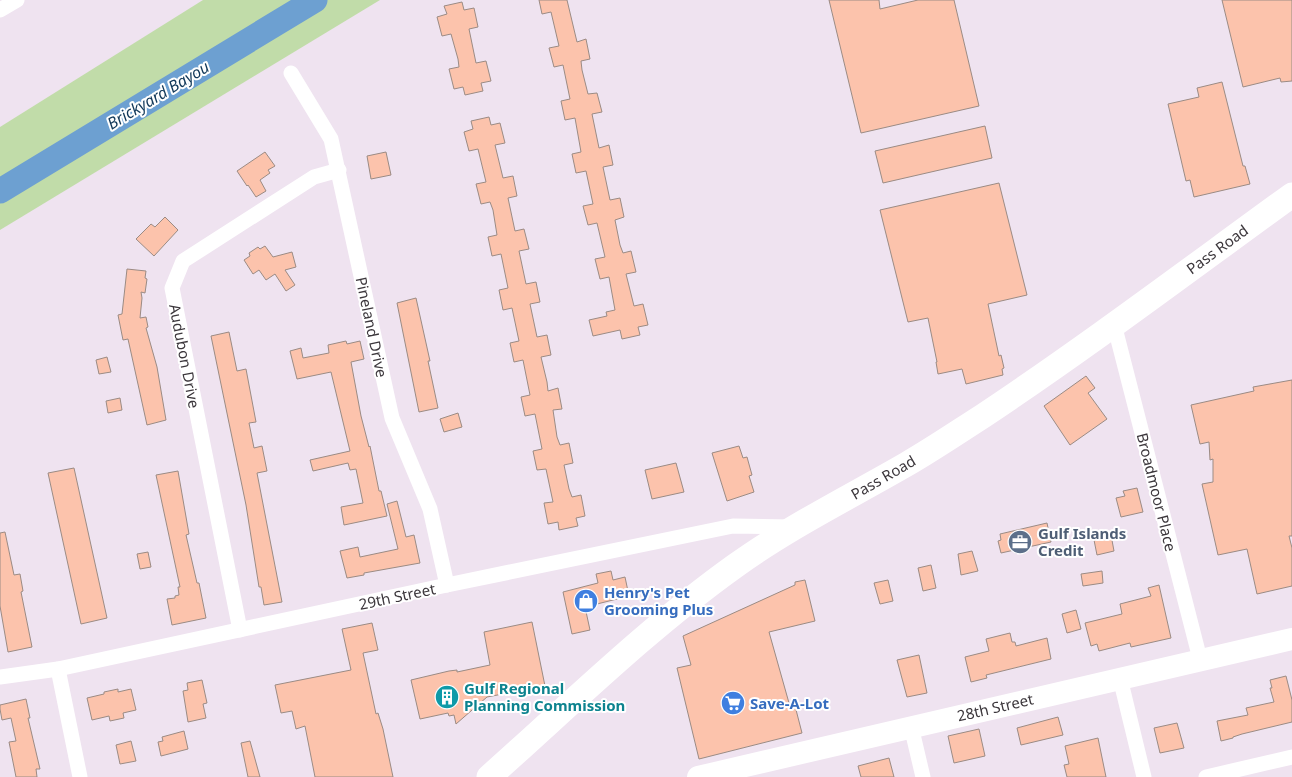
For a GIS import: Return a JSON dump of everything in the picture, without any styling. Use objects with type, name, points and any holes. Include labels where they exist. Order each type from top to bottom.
[{"type":"main road","name":"Pass Road","points":[[489,777],[627,652],[684,604],[737,564],[796,527],[910,462],[983,416],[1292,195]]},
{"type":"street","points":[[0,10],[17,0]]},
{"type":"street","name":"Pineland Drive","points":[[291,73],[332,139],[392,418],[430,509],[447,585]]},
{"type":"street","name":"Audubon Drive","points":[[240,630],[172,288],[183,261],[314,178],[339,170]]},
{"type":"street","name":"Broadmoor Place","points":[[1114,324],[1200,659]]},
{"type":"street","name":"29th Street","points":[[0,677],[58,669],[447,585],[733,526],[796,527]]},
{"type":"street","name":"28th Street","points":[[698,777],[742,772],[911,726],[1292,639]]},
{"type":"street","points":[[58,669],[80,777]]},
{"type":"street","points":[[1120,678],[1144,777]]},
{"type":"street","points":[[911,726],[923,777]]},
{"type":"street","points":[[1206,777],[1292,757]]},
{"type":"green space","points":[[203,0],[380,0],[0,230],[0,127]]},
{"type":"building","points":[[539,0],[567,0],[577,42],[586,39],[590,59],[581,61],[582,70],[588,94],[597,93],[602,112],[592,114],[599,148],[609,145],[613,165],[603,167],[610,200],[620,198],[624,217],[615,220],[620,245],[623,253],[631,251],[636,272],[626,274],[634,306],[643,304],[648,325],[638,327],[640,335],[622,339],[620,330],[593,336],[589,320],[607,316],[606,312],[615,310],[609,277],[600,279],[595,259],[605,257],[597,223],[588,225],[583,206],[593,204],[586,171],[576,173],[572,154],[581,152],[575,118],[565,120],[561,101],[570,99],[563,65],[554,67],[549,48],[559,46],[551,12],[542,14]]},
{"type":"building","points":[[829,0],[879,0],[880,9],[918,0],[954,0],[979,106],[861,133]]},
{"type":"building","points":[[1222,0],[1292,0],[1292,81],[1281,82],[1280,78],[1243,87]]},
{"type":"building","points":[[462,2],[464,10],[474,8],[478,27],[469,29],[476,63],[486,61],[491,81],[481,83],[483,91],[465,95],[463,87],[454,89],[449,69],[459,67],[458,59],[451,34],[442,36],[437,17],[447,14],[444,6]]},
{"type":"building","points":[[1222,82],[1243,166],[1245,166],[1250,184],[1194,197],[1190,180],[1186,181],[1168,104],[1199,97],[1197,88]]},
{"type":"building","points":[[489,117],[491,125],[500,123],[505,143],[495,145],[503,178],[513,176],[517,196],[508,198],[515,231],[524,229],[529,249],[519,251],[526,284],[536,282],[540,302],[530,304],[537,337],[547,335],[551,355],[541,357],[548,391],[558,388],[562,409],[553,410],[557,437],[560,445],[569,443],[573,463],[564,465],[569,489],[572,497],[581,495],[585,516],[576,518],[578,526],[559,530],[558,522],[548,524],[544,503],[553,502],[546,469],[537,470],[533,451],[542,449],[535,414],[525,416],[521,397],[530,395],[523,360],[514,362],[510,343],[519,341],[512,308],[503,310],[499,290],[508,288],[501,254],[492,256],[488,237],[497,235],[493,210],[490,202],[481,204],[476,184],[486,182],[478,149],[469,151],[464,132],[473,129],[471,121]]},
{"type":"building","points":[[985,126],[992,158],[883,183],[875,151]]},
{"type":"building","points":[[265,152],[275,166],[268,170],[270,173],[260,180],[266,191],[256,197],[237,171]]},
{"type":"building","points":[[386,152],[391,175],[371,179],[367,156]]},
{"type":"building","points":[[999,183],[1027,295],[988,304],[999,356],[1001,355],[1004,368],[1002,369],[1003,375],[966,384],[962,369],[938,374],[928,318],[908,322],[880,210]]},
{"type":"building","points":[[165,217],[178,230],[154,256],[136,239],[151,224],[155,227]]},
{"type":"building","points":[[265,246],[273,257],[292,252],[296,267],[285,270],[295,285],[286,291],[275,274],[266,280],[259,270],[253,274],[244,260],[250,256],[249,253],[258,247],[260,249]]},
{"type":"building","points":[[127,269],[146,271],[145,293],[141,292],[140,318],[146,317],[148,327],[146,328],[157,367],[166,420],[147,425],[128,339],[123,340],[118,315],[122,314]]},
{"type":"building","points":[[416,298],[438,408],[419,412],[397,303]]},
{"type":"building","points":[[229,332],[237,371],[246,369],[256,422],[249,423],[254,448],[262,446],[267,471],[257,473],[282,602],[264,605],[261,587],[259,587],[246,505],[211,336]]},
{"type":"building","points":[[346,341],[347,344],[360,341],[364,359],[351,362],[361,416],[387,516],[344,525],[341,507],[363,503],[356,469],[350,470],[348,463],[313,471],[310,460],[350,451],[331,372],[297,379],[290,351],[301,348],[303,358],[329,353],[328,345]]},
{"type":"building","points":[[107,357],[111,372],[99,374],[96,360]]},
{"type":"building","points":[[1086,376],[1095,388],[1088,393],[1107,419],[1070,445],[1044,406]]},
{"type":"building","points":[[1292,380],[1292,536],[1289,536],[1292,548],[1292,586],[1257,594],[1247,549],[1218,555],[1202,484],[1213,482],[1213,459],[1210,460],[1209,442],[1200,444],[1191,405],[1254,391],[1253,387]]},
{"type":"building","points":[[120,398],[122,410],[108,413],[106,401]]},
{"type":"building","points":[[458,413],[462,427],[444,432],[440,419]]},
{"type":"building","points":[[739,446],[743,458],[747,457],[752,475],[749,476],[754,492],[727,501],[712,453]]},
{"type":"building","points":[[676,463],[684,492],[652,499],[645,470]]},
{"type":"building","points":[[74,468],[107,618],[81,624],[48,473]]},
{"type":"building","points":[[178,471],[189,534],[186,535],[206,618],[172,625],[167,599],[175,598],[175,596],[179,595],[178,587],[180,587],[156,475]]},
{"type":"building","points":[[1137,488],[1143,512],[1121,517],[1116,498],[1125,496],[1123,491]]},
{"type":"building","points":[[397,501],[406,537],[414,535],[420,563],[347,578],[340,551],[358,547],[360,557],[398,549],[387,504]]},
{"type":"building","points":[[1047,523],[1051,542],[1001,553],[998,541],[1001,540],[1000,534]]},
{"type":"building","points":[[5,532],[14,575],[20,574],[23,591],[21,592],[32,647],[8,652],[0,606],[0,533]]},
{"type":"building","points":[[1111,535],[1114,551],[1097,555],[1094,540]]},
{"type":"building","points":[[972,551],[978,571],[961,575],[958,554]]},
{"type":"building","points":[[148,552],[151,567],[140,569],[137,554]]},
{"type":"building","points":[[931,565],[936,588],[923,591],[918,568]]},
{"type":"building","name":"Henry's Pet Grooming Plus","points":[[611,571],[613,580],[625,577],[629,596],[585,607],[590,630],[572,634],[563,592],[598,583],[596,574]]},
{"type":"building","points":[[1102,571],[1103,583],[1083,586],[1081,574]]},
{"type":"building","name":"Save-A-Lot","points":[[805,580],[815,621],[769,632],[789,703],[794,702],[802,733],[699,759],[677,668],[691,665],[683,636],[795,585],[795,582]]},
{"type":"building","points":[[888,580],[893,601],[880,604],[874,583]]},
{"type":"building","points":[[1159,585],[1171,638],[1131,647],[1130,643],[1099,651],[1097,644],[1091,646],[1085,623],[1122,614],[1120,604],[1151,596],[1148,588]]},
{"type":"building","points":[[1076,610],[1081,629],[1067,633],[1062,614]]},
{"type":"building","points":[[532,622],[545,686],[487,697],[456,724],[454,715],[449,716],[448,713],[420,719],[411,680],[449,671],[457,670],[457,672],[490,665],[484,632]]},
{"type":"building","points":[[372,623],[378,650],[363,653],[376,714],[378,713],[383,729],[393,777],[315,777],[305,726],[296,729],[292,711],[281,713],[275,685],[351,670],[342,629]]},
{"type":"building","points":[[1010,633],[1012,642],[1015,642],[1016,646],[1047,638],[1051,659],[986,675],[987,678],[971,682],[965,657],[989,651],[986,639]]},
{"type":"building","points":[[919,655],[927,693],[907,697],[897,660]]},
{"type":"building","points":[[1286,676],[1292,700],[1292,722],[1221,741],[1217,721],[1248,715],[1246,708],[1274,702],[1270,680]]},
{"type":"building","points":[[202,680],[207,703],[203,704],[206,718],[188,722],[183,691],[188,690],[187,683]]},
{"type":"building","points":[[118,689],[118,692],[131,689],[136,710],[123,713],[124,718],[110,721],[109,716],[92,720],[87,698]]},
{"type":"building","points":[[26,699],[30,718],[28,718],[40,769],[36,769],[37,777],[16,777],[9,742],[16,741],[11,718],[2,720],[0,709],[0,705]]},
{"type":"building","points":[[1058,717],[1063,735],[1021,745],[1017,728]]},
{"type":"building","points":[[1177,723],[1184,748],[1160,753],[1154,728]]},
{"type":"building","points":[[979,729],[985,756],[954,763],[948,736]]},
{"type":"building","points":[[184,731],[188,749],[161,756],[158,742],[163,741],[162,737]]},
{"type":"building","points":[[1098,738],[1106,777],[1067,777],[1064,765],[1069,764],[1065,746]]},
{"type":"building","points":[[131,741],[136,761],[120,764],[116,745]]},
{"type":"building","points":[[250,741],[260,777],[248,777],[241,743]]},
{"type":"building","points":[[889,758],[894,777],[861,777],[858,766]]},
{"type":"waterway","name":"Brickyard Bayou","points":[[0,191],[315,0]]},
{"type":"place","name":"Gulf Islands Credit","points":[[1020,542]]},
{"type":"place","name":"Henry's Pet Grooming Plus","points":[[586,601]]},
{"type":"place","name":"Gulf Regional Planning Commission","points":[[447,697]]},
{"type":"place","name":"Save-A-Lot","points":[[733,703]]}]
